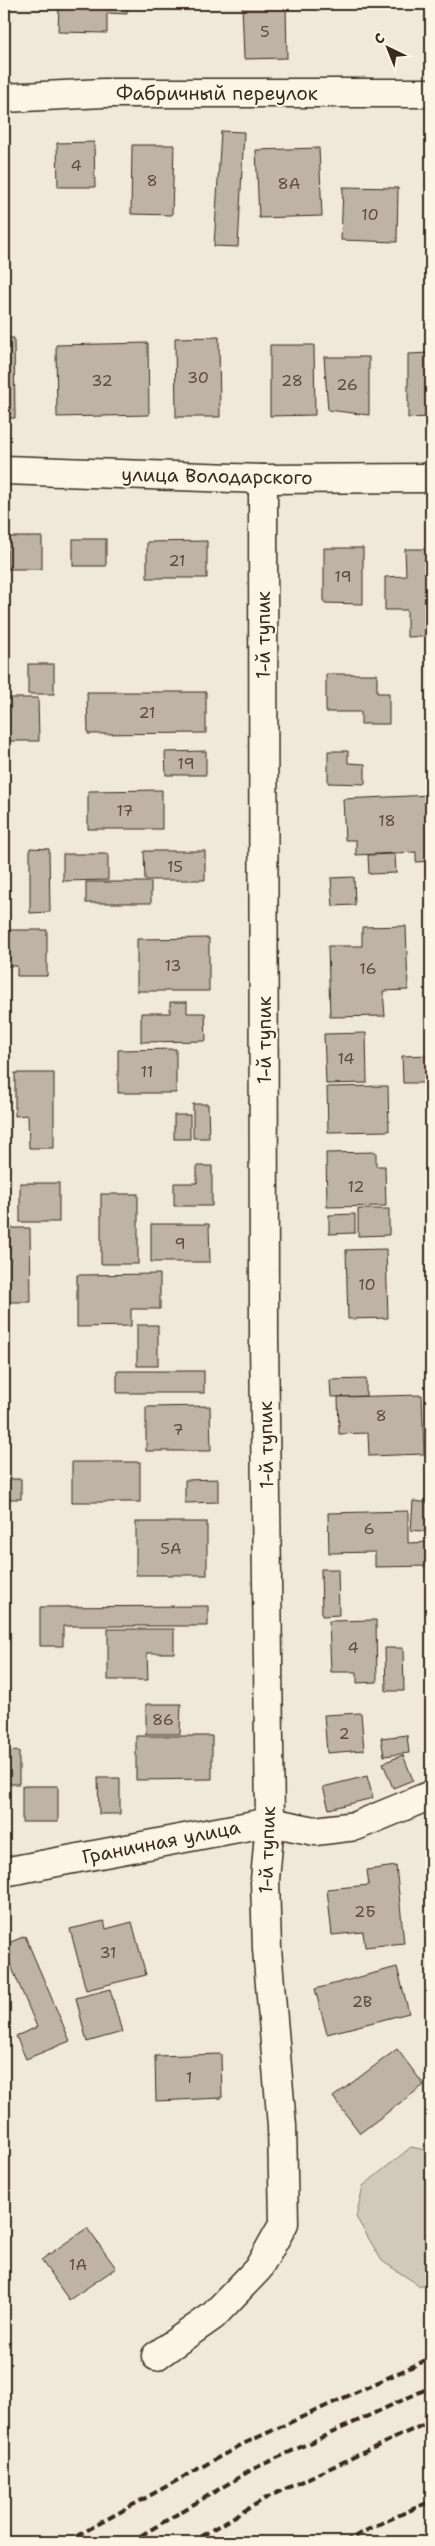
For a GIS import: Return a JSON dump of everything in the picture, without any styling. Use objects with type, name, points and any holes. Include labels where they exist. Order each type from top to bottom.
[{"type":"street","name":"Фабричный переулок","points":[[4,98],[103,93],[431,93]]},
{"type":"street","name":"улица Володарского","points":[[4,470],[263,479],[431,478]]},
{"type":"street","name":"1-й тупик","points":[[156,2356],[213,2316],[258,2269],[284,2223],[282,2126],[267,1949],[265,1880],[270,1822],[264,1328],[263,479]]},
{"type":"street","name":"Граничная улица","points":[[4,1872],[270,1822],[314,1831],[356,1826],[431,1795]]},
{"type":"shaded area","points":[[411,2147],[431,2151],[431,2281],[420,2286],[382,2261],[356,2217],[363,2186]]},
{"type":"building","points":[[59,4],[127,4],[127,14],[107,13],[107,33],[58,32]]},
{"type":"building","points":[[242,4],[286,4],[287,58],[244,59]]},
{"type":"building","points":[[221,131],[244,132],[238,247],[214,246]]},
{"type":"building","points":[[94,142],[95,187],[58,187],[57,143]]},
{"type":"building","points":[[132,145],[174,145],[172,215],[131,214]]},
{"type":"building","points":[[319,148],[322,216],[259,218],[256,150]]},
{"type":"building","points":[[343,187],[398,188],[397,242],[341,240]]},
{"type":"building","points":[[219,337],[220,417],[176,417],[175,338]]},
{"type":"building","points":[[4,338],[14,338],[15,418],[4,418]]},
{"type":"building","points":[[148,343],[149,415],[57,417],[56,345]]},
{"type":"building","points":[[270,345],[314,345],[315,415],[270,416]]},
{"type":"building","points":[[431,353],[431,417],[408,418],[408,354]]},
{"type":"building","points":[[324,357],[369,357],[369,415],[328,410]]},
{"type":"building","points":[[7,537],[42,537],[42,569],[7,569]]},
{"type":"building","points":[[73,539],[106,539],[106,566],[73,566]]},
{"type":"building","points":[[207,541],[207,578],[147,578],[147,542]]},
{"type":"building","points":[[324,548],[363,548],[363,604],[324,603]]},
{"type":"building","points":[[405,549],[431,549],[431,636],[407,637],[407,610],[385,610],[385,577],[406,576]]},
{"type":"building","points":[[28,664],[54,664],[54,694],[28,694]]},
{"type":"building","points":[[326,674],[377,674],[377,693],[389,693],[389,724],[361,724],[361,712],[326,712]]},
{"type":"building","points":[[87,692],[206,692],[206,733],[88,734]]},
{"type":"building","points":[[4,698],[38,698],[39,741],[4,741]]},
{"type":"building","points":[[206,751],[206,775],[166,775],[165,752]]},
{"type":"building","points":[[328,751],[348,751],[348,763],[365,764],[365,784],[328,783]]},
{"type":"building","points":[[162,790],[162,829],[88,829],[88,791]]},
{"type":"building","points":[[431,795],[431,861],[416,862],[416,852],[356,855],[356,840],[345,840],[343,799]]},
{"type":"building","points":[[30,848],[49,849],[50,912],[30,913]]},
{"type":"building","points":[[144,851],[205,851],[205,880],[145,880]]},
{"type":"building","points":[[63,854],[108,854],[108,880],[63,881]]},
{"type":"building","points":[[395,854],[396,873],[369,874],[368,855]]},
{"type":"building","points":[[354,877],[355,905],[333,906],[331,878]]},
{"type":"building","points":[[86,882],[151,882],[151,903],[86,903]]},
{"type":"building","points":[[406,926],[408,990],[383,991],[385,1016],[330,1017],[328,946],[362,946],[362,927]]},
{"type":"building","points":[[4,930],[47,930],[47,976],[17,976],[17,966],[4,966]]},
{"type":"building","points":[[209,938],[209,991],[137,991],[137,939]]},
{"type":"building","points":[[170,1002],[187,1002],[187,1013],[205,1013],[206,1041],[141,1042],[141,1013],[170,1013]]},
{"type":"building","points":[[429,1024],[431,1024],[431,1052],[429,1052]]},
{"type":"building","points":[[366,1033],[367,1083],[326,1084],[324,1034]]},
{"type":"building","points":[[176,1049],[176,1093],[118,1093],[118,1050]]},
{"type":"building","points":[[431,1055],[431,1083],[403,1083],[402,1056]]},
{"type":"building","points":[[15,1073],[54,1073],[54,1148],[29,1148],[28,1115],[15,1116]]},
{"type":"building","points":[[388,1086],[389,1131],[328,1132],[327,1087]]},
{"type":"building","points":[[193,1104],[208,1104],[209,1138],[193,1138]]},
{"type":"building","points":[[174,1115],[190,1115],[190,1139],[174,1139]]},
{"type":"building","points":[[376,1152],[376,1166],[385,1166],[386,1206],[327,1207],[326,1153]]},
{"type":"building","points":[[197,1166],[212,1166],[212,1206],[174,1206],[174,1183],[197,1183]]},
{"type":"building","points":[[20,1183],[59,1183],[59,1222],[20,1222]]},
{"type":"building","points":[[101,1194],[138,1194],[138,1264],[101,1264]]},
{"type":"building","points":[[358,1209],[389,1209],[389,1235],[358,1236]]},
{"type":"building","points":[[355,1214],[355,1233],[329,1234],[329,1215]]},
{"type":"building","points":[[151,1224],[209,1224],[210,1262],[151,1262]]},
{"type":"building","points":[[4,1228],[30,1228],[31,1302],[4,1302]]},
{"type":"building","points":[[386,1249],[388,1318],[348,1319],[346,1250]]},
{"type":"building","points":[[160,1274],[160,1309],[131,1309],[131,1326],[77,1327],[77,1275]]},
{"type":"building","points":[[137,1325],[158,1325],[158,1366],[137,1366]]},
{"type":"building","points":[[117,1371],[204,1371],[204,1393],[117,1393]]},
{"type":"building","points":[[366,1379],[366,1396],[331,1397],[330,1380]]},
{"type":"building","points":[[422,1395],[424,1454],[369,1456],[368,1433],[339,1434],[338,1397]]},
{"type":"building","points":[[210,1406],[211,1451],[146,1451],[146,1407]]},
{"type":"building","points":[[72,1462],[140,1462],[140,1502],[72,1502]]},
{"type":"building","points":[[4,1479],[21,1479],[21,1499],[4,1499]]},
{"type":"building","points":[[218,1479],[218,1502],[185,1503],[185,1480]]},
{"type":"building","points":[[413,1501],[431,1503],[431,1532],[411,1530]]},
{"type":"building","points":[[408,1511],[408,1543],[430,1542],[430,1566],[375,1567],[375,1552],[329,1553],[328,1513]]},
{"type":"building","points":[[136,1522],[207,1522],[207,1575],[136,1575]]},
{"type":"building","points":[[321,1569],[338,1569],[339,1615],[322,1616]]},
{"type":"building","points":[[208,1606],[208,1626],[63,1626],[63,1646],[40,1646],[40,1607]]},
{"type":"building","points":[[376,1620],[377,1682],[357,1683],[357,1672],[331,1672],[329,1621]]},
{"type":"building","points":[[108,1629],[174,1629],[174,1653],[147,1653],[148,1680],[108,1680]]},
{"type":"building","points":[[385,1648],[403,1648],[404,1691],[386,1691]]},
{"type":"building","points":[[146,1704],[181,1704],[180,1734],[146,1734]]},
{"type":"building","points":[[361,1713],[364,1750],[327,1753],[324,1715]]},
{"type":"building","points":[[407,1735],[409,1753],[384,1756],[381,1738]]},
{"type":"building","points":[[136,1736],[212,1736],[212,1779],[136,1780]]},
{"type":"building","points":[[19,1751],[19,1784],[4,1784],[4,1752]]},
{"type":"building","points":[[403,1755],[413,1780],[393,1788],[383,1763]]},
{"type":"building","points":[[367,1776],[373,1798],[329,1809],[323,1787]]},
{"type":"building","points":[[98,1778],[120,1778],[120,1814],[99,1814]]},
{"type":"building","points":[[22,1786],[58,1786],[58,1822],[22,1822]]},
{"type":"building","points":[[396,1866],[404,1943],[365,1947],[363,1932],[332,1935],[327,1889],[369,1885],[367,1870]]},
{"type":"building","points":[[104,1921],[106,1929],[132,1922],[146,1975],[86,1990],[70,1929]]},
{"type":"building","points":[[25,1936],[70,2041],[26,2059],[16,2036],[37,2027],[4,1949],[4,1945]]},
{"type":"building","points":[[397,1967],[409,2013],[327,2034],[315,1989]]},
{"type":"building","points":[[110,1989],[122,2032],[87,2042],[76,1998]]},
{"type":"building","points":[[397,2049],[424,2085],[360,2133],[333,2097]]},
{"type":"building","points":[[221,2054],[222,2098],[156,2101],[155,2056]]},
{"type":"building","points":[[87,2228],[116,2268],[69,2300],[41,2260]]},
{"type":"railway","points":[[66,2542],[243,2444],[431,2358]]},
{"type":"railway","points":[[130,2542],[253,2469],[431,2387]]},
{"type":"railway","points":[[191,2542],[268,2497],[431,2421]]},
{"type":"railway","points":[[344,2542],[431,2501]]}]
